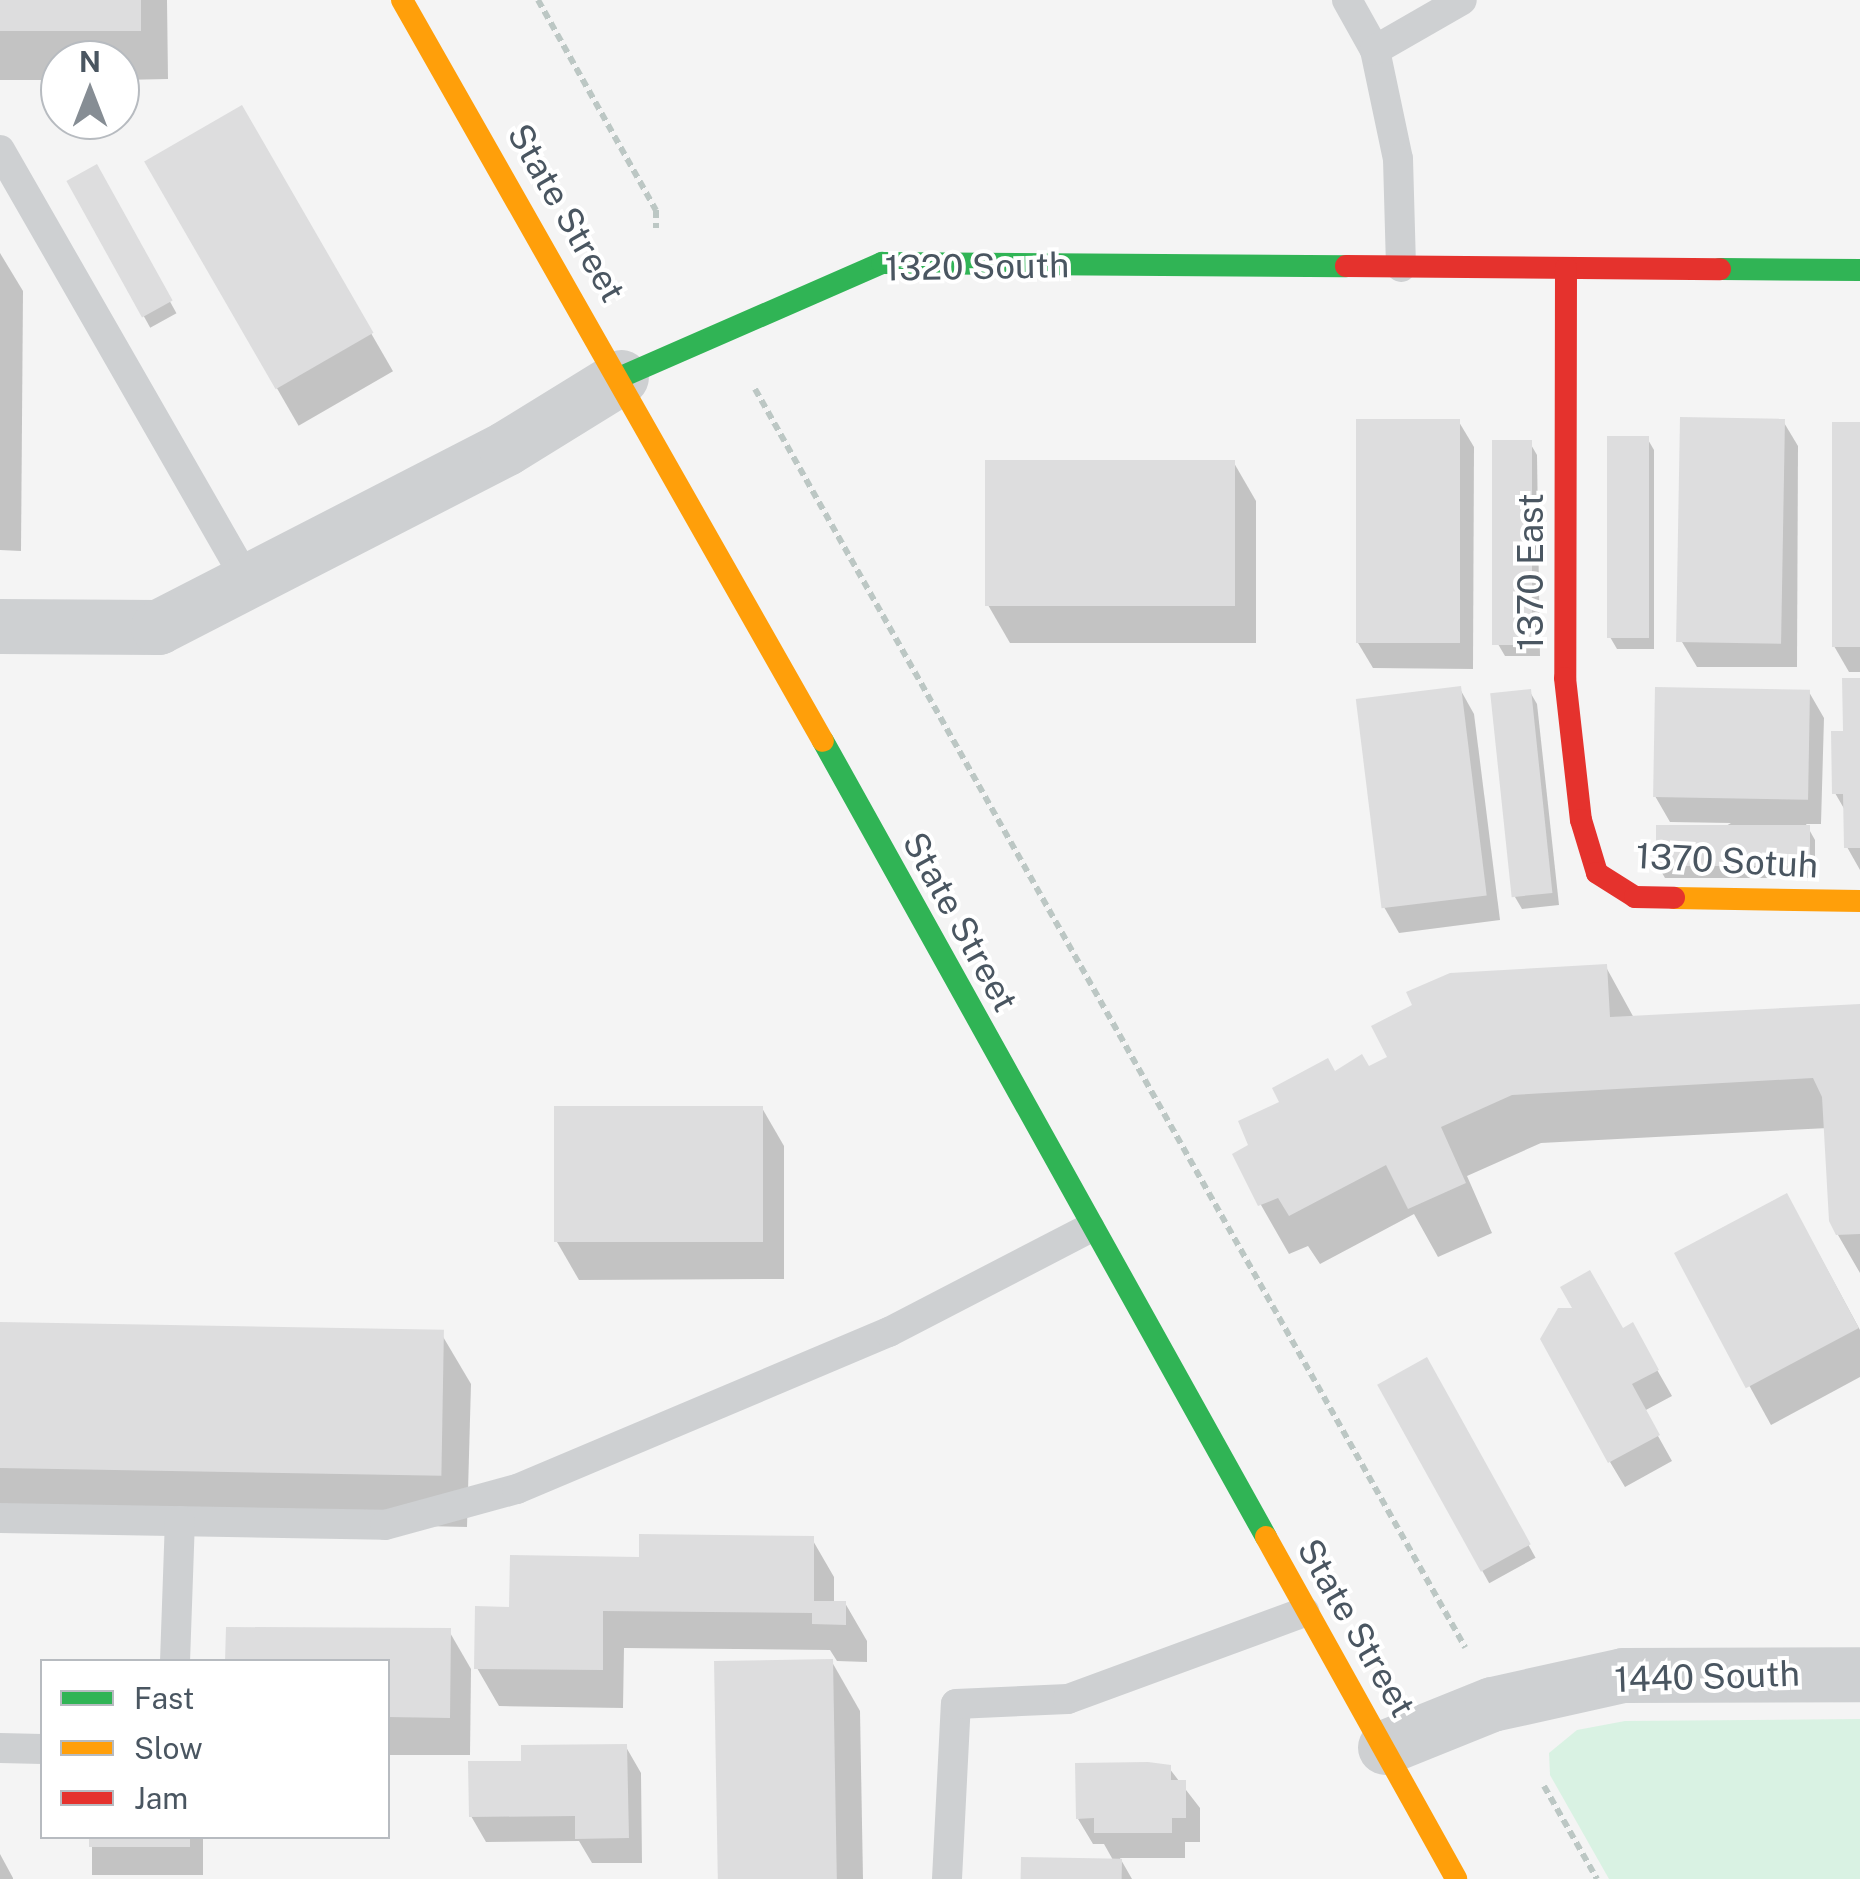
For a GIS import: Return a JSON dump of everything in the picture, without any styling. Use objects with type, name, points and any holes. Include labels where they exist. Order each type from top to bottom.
[{"type":"main road","name":"State Street","points":[[402,0],[621,377],[1090,1228],[1456,1879]]},
{"type":"main road","name":"1320 South","points":[[621,377],[882,263],[1860,270]]},
{"type":"main road","name":"1370 East","points":[[1566,268],[1565,678],[1581,820],[1597,874]]},
{"type":"main road","name":"1370 Sotuh","points":[[1597,874],[1634,897],[1860,901]]},
{"type":"street","name":"1320 South","points":[[0,626],[158,627],[249,584],[506,448],[621,377]]},
{"type":"street","name":"1440 South","points":[[1385,1747],[1492,1704],[1623,1675],[1860,1674]]},
{"type":"lane","points":[[1347,0],[1376,50],[1398,159],[1400,267]]},
{"type":"lane","points":[[1376,50],[1462,0]]},
{"type":"lane","points":[[0,150],[249,584]]},
{"type":"lane","points":[[0,1518],[385,1525],[517,1490],[889,1332],[1090,1228]]},
{"type":"lane","points":[[174,1659],[180,1522]]},
{"type":"lane","points":[[948,1879],[956,1704],[1068,1699],[1305,1612]]},
{"type":"lane","points":[[0,1748],[40,1748]]},
{"type":"path","points":[[538,0],[656,210],[656,228]]},
{"type":"path","points":[[755,389],[1465,1646]]},
{"type":"path","points":[[1544,1786],[1597,1879]]},
{"type":"green space","points":[[1860,1719],[1860,1879],[1609,1879],[1550,1775],[1549,1753],[1577,1730],[1625,1721]]},
{"type":"building","points":[[0,0],[141,0],[141,31],[0,31]]},
{"type":"building","points":[[242,105],[374,333],[276,389],[144,162]]},
{"type":"building","points":[[97,164],[173,300],[142,317],[66,181]]},
{"type":"building","points":[[1680,417],[1785,419],[1781,644],[1676,642]]},
{"type":"building","points":[[1356,419],[1460,419],[1460,643],[1356,643]]},
{"type":"building","points":[[1832,422],[1860,422],[1860,647],[1832,647]]},
{"type":"building","points":[[1607,436],[1649,436],[1649,638],[1607,638]]},
{"type":"building","points":[[1492,440],[1532,440],[1532,645],[1492,645]]},
{"type":"building","points":[[985,460],[1235,460],[1235,606],[985,606]]},
{"type":"building","points":[[1842,678],[1860,678],[1860,848],[1844,848],[1843,794],[1832,794],[1831,731],[1843,731]]},
{"type":"building","points":[[1461,686],[1487,895],[1382,908],[1356,699]]},
{"type":"building","points":[[1655,687],[1810,690],[1808,800],[1653,797]]},
{"type":"building","points":[[1531,689],[1552,893],[1512,897],[1490,693]]},
{"type":"building","points":[[1656,825],[1810,825],[1810,866],[1656,866]]},
{"type":"building","points":[[1607,964],[1610,1017],[1860,1004],[1860,1234],[1836,1235],[1829,1221],[1822,1097],[1813,1078],[1512,1095],[1441,1127],[1466,1183],[1408,1209],[1386,1165],[1289,1216],[1278,1198],[1258,1206],[1232,1154],[1248,1145],[1238,1121],[1279,1102],[1272,1088],[1328,1058],[1335,1071],[1362,1054],[1369,1066],[1387,1057],[1371,1026],[1412,1005],[1406,992],[1450,973]]},
{"type":"building","points":[[554,1106],[763,1106],[763,1242],[554,1242]]},
{"type":"building","points":[[1787,1193],[1859,1328],[1746,1388],[1674,1253]]},
{"type":"building","points":[[1590,1270],[1623,1328],[1633,1322],[1659,1370],[1632,1384],[1660,1435],[1608,1463],[1540,1339],[1558,1308],[1572,1308],[1560,1287]]},
{"type":"building","points":[[0,1322],[444,1330],[441,1476],[0,1468]]},
{"type":"building","points":[[1427,1357],[1531,1544],[1481,1572],[1377,1385]]},
{"type":"building","points":[[639,1534],[814,1536],[814,1601],[846,1601],[846,1625],[812,1624],[812,1613],[603,1611],[603,1670],[474,1669],[475,1606],[509,1607],[510,1555],[639,1557]]},
{"type":"building","points":[[226,1627],[451,1628],[450,1718],[390,1717],[390,1659],[225,1659]]},
{"type":"building","points":[[833,1659],[837,1879],[718,1879],[714,1661]]},
{"type":"building","points":[[627,1744],[629,1838],[575,1839],[575,1816],[469,1817],[468,1761],[521,1761],[521,1745]]},
{"type":"building","points":[[1075,1763],[1171,1765],[1171,1780],[1186,1780],[1186,1818],[1172,1818],[1172,1833],[1094,1833],[1094,1818],[1076,1819]]},
{"type":"building","points":[[89,1839],[190,1839],[190,1847],[89,1847]]},
{"type":"building","points":[[1021,1857],[1122,1859],[1122,1879],[1021,1879]]},
{"type":"traffic: fast","points":[[621,377],[882,263],[1346,266]]},
{"type":"traffic: fast","points":[[1720,269],[1860,270]]},
{"type":"traffic: fast","points":[[823,741],[1266,1537]]},
{"type":"traffic: slow","points":[[402,0],[823,741]]},
{"type":"traffic: slow","points":[[1674,898],[1860,901]]},
{"type":"traffic: slow","points":[[1266,1537],[1456,1879]]},
{"type":"traffic: jam","points":[[1346,266],[1720,269]]},
{"type":"traffic: jam","points":[[1566,268],[1565,678],[1581,820],[1597,873],[1635,897],[1674,898]]}]
